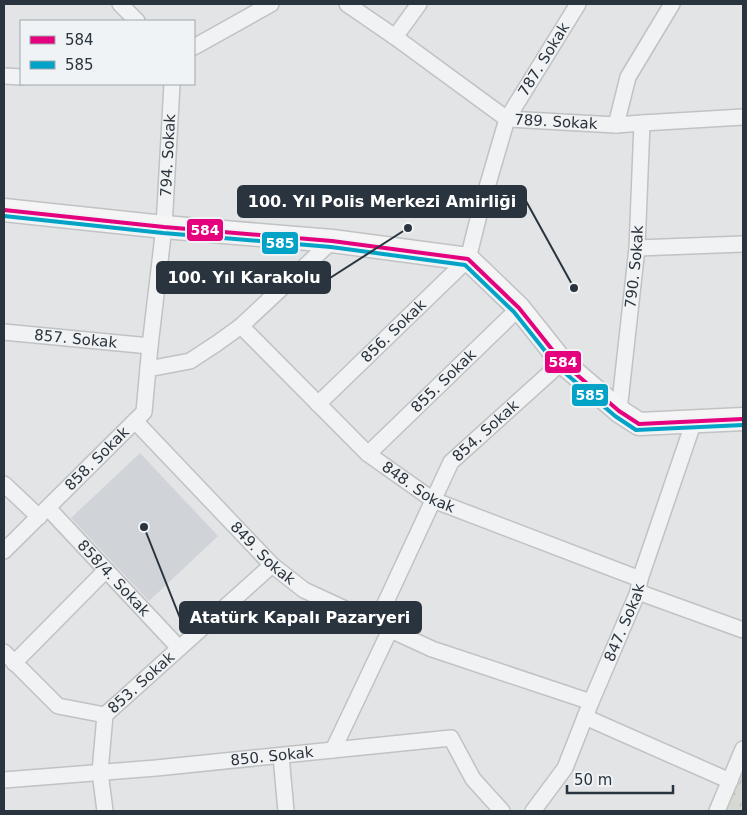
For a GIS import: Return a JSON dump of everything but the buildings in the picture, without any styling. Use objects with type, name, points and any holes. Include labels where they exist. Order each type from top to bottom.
[{"type":"main road","points":[[4,210],[164,227],[332,241],[468,259],[520,308],[562,362],[619,411],[639,424],[743,419]]},
{"type":"main road","points":[[619,411],[743,404]]},
{"type":"street","points":[[120,4],[136,20]]},
{"type":"street","points":[[195,47],[271,4]]},
{"type":"street","name":"789. Sokak","points":[[346,4],[395,37],[507,119],[616,125],[743,117]]},
{"type":"street","points":[[395,37],[419,4]]},
{"type":"street","name":"787. Sokak","points":[[468,259],[507,119],[578,4]]},
{"type":"street","points":[[616,125],[628,77],[672,4]]},
{"type":"street","points":[[4,76],[20,77]]},
{"type":"street","name":"794. Sokak","points":[[164,227],[172,85]]},
{"type":"street","name":"790. Sokak","points":[[619,411],[637,248],[642,123]]},
{"type":"street","points":[[150,346],[164,227]]},
{"type":"street","points":[[148,369],[190,361],[241,326],[332,241]]},
{"type":"street","points":[[637,248],[743,244]]},
{"type":"street","name":"856. Sokak","points":[[318,404],[468,259]]},
{"type":"street","name":"855. Sokak","points":[[368,454],[520,308]]},
{"type":"street","name":"848. Sokak","points":[[241,326],[368,454],[434,500],[743,630]]},
{"type":"street","name":"857. Sokak","points":[[4,332],[150,346]]},
{"type":"street","name":"858. Sokak","points":[[4,551],[144,412],[150,346]]},
{"type":"street","name":"854. Sokak","points":[[376,623],[451,462],[562,362]]},
{"type":"street","name":"849. Sokak","points":[[135,420],[272,564],[304,590],[432,648],[591,702]]},
{"type":"street","name":"847. Sokak","points":[[533,811],[565,768],[639,585],[694,422]]},
{"type":"street","name":"858/4. Sokak","points":[[4,484],[44,512],[106,570],[179,648]]},
{"type":"street","name":"853. Sokak","points":[[105,811],[100,772],[105,715],[272,564]]},
{"type":"street","points":[[105,715],[58,706],[9,657],[106,570]]},
{"type":"street","points":[[333,750],[390,630]]},
{"type":"street","points":[[585,717],[730,781]]},
{"type":"street","name":"850. Sokak","points":[[4,780],[156,768],[451,738],[473,779],[502,811]]},
{"type":"street","points":[[717,811],[743,749]]},
{"type":"street","points":[[281,756],[286,811]]},
{"type":"shaded area","points":[[140,453],[218,536],[149,601],[71,518]]},
{"type":"green space","points":[[743,773],[743,811],[726,811]]},
{"type":"transit line","name":"584","points":[[4,210],[164,227],[332,241],[468,259],[519,308],[562,362],[619,411],[639,424],[743,419]]},
{"type":"transit line","name":"585","points":[[4,216],[163,233],[331,247],[465,265],[514,312],[557,366],[615,416],[636,430],[743,425]]},
{"type":"place","name":"100. Yıl Karakolu","points":[[408,228]]},
{"type":"place","name":"100. Yıl Polis Merkezi Amirliği","points":[[574,288]]},
{"type":"place","name":"Atatürk Kapalı Pazaryeri","points":[[144,527]]}]
